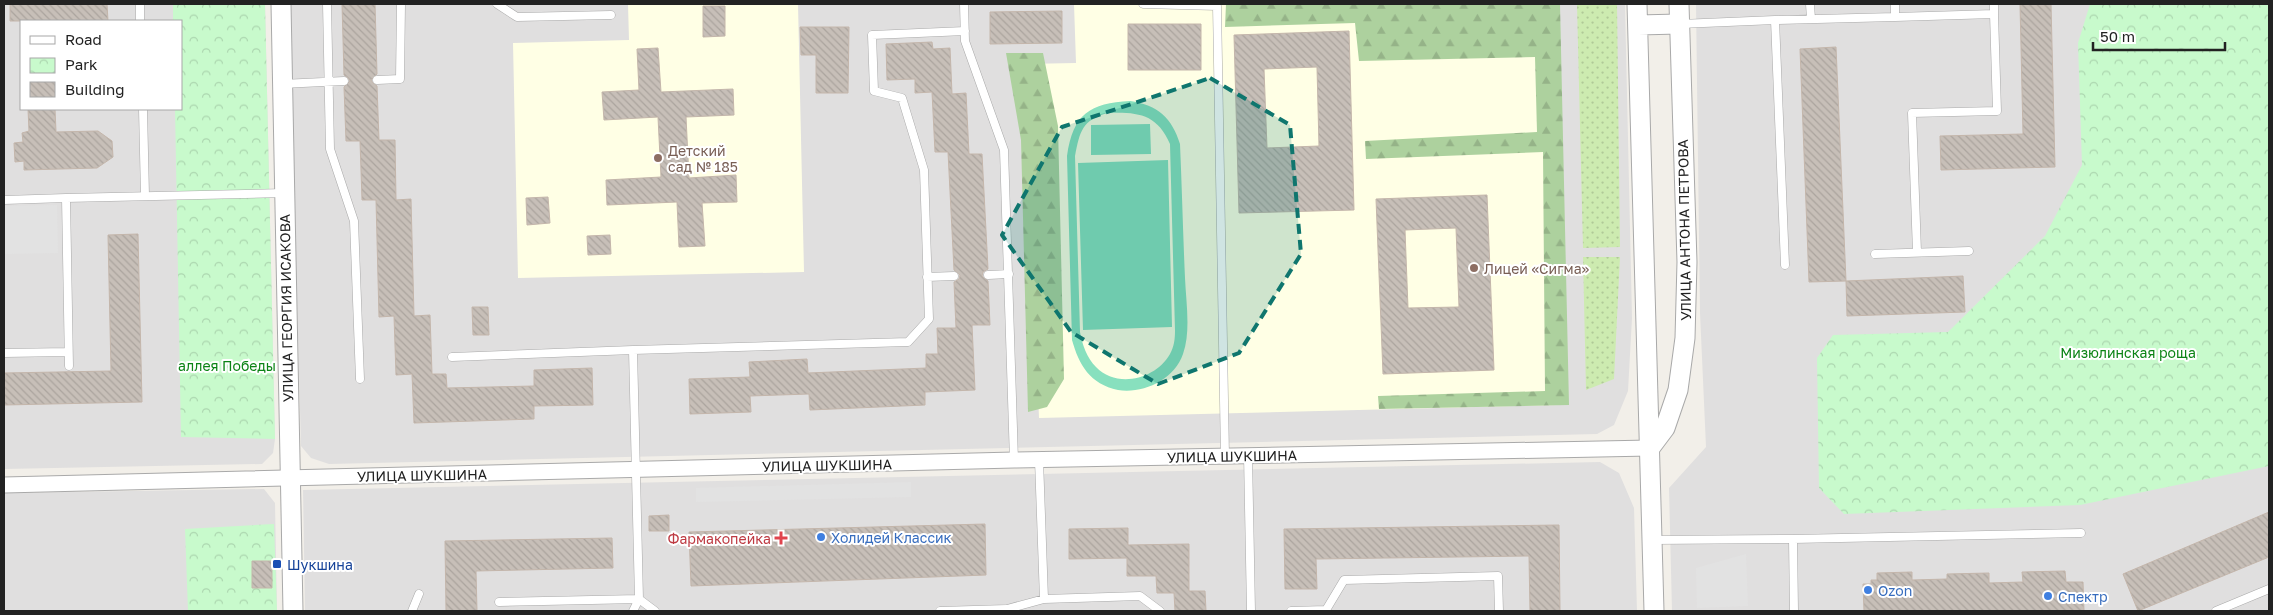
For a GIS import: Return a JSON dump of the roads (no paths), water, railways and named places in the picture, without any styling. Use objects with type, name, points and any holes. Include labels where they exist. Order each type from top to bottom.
[{"type":"street","name":"УЛИЦА ГЕОРГИЯ ИСАКОВА","points":[[281,4],[293,611]]},
{"type":"street","points":[[1637,4],[1654,611]]},
{"type":"street","name":"УЛИЦА АНТОНА ПЕТРОВА","points":[[1650,448],[1665,428],[1678,390],[1684,338],[1687,262],[1679,4]]},
{"type":"street","points":[[1638,25],[1679,24]]},
{"type":"street","name":"УЛИЦА ШУКШИНА","points":[[4,485],[1014,460],[1650,448]]},
{"type":"lane","points":[[140,4],[140,20]]},
{"type":"lane","points":[[327,4],[330,149],[354,221],[360,379]]},
{"type":"lane","points":[[377,80],[400,79],[401,4]]},
{"type":"lane","points":[[497,4],[517,17],[611,15]]},
{"type":"lane","points":[[964,4],[965,41],[1004,150],[1014,460]]},
{"type":"lane","points":[[1143,4],[1216,6],[1225,456]]},
{"type":"lane","points":[[1810,4],[1811,19]]},
{"type":"lane","points":[[1895,4],[1895,17]]},
{"type":"lane","points":[[1917,252],[1912,113],[1997,110],[1994,4]]},
{"type":"lane","points":[[1679,24],[1994,14]]},
{"type":"lane","points":[[1775,20],[1784,265]]},
{"type":"lane","points":[[452,357],[908,342],[929,319],[924,170],[902,98],[874,91],[872,35],[965,31]]},
{"type":"lane","points":[[282,84],[344,82]]},
{"type":"lane","points":[[143,110],[145,196]]},
{"type":"lane","points":[[4,200],[284,193]]},
{"type":"lane","points":[[66,198],[69,366]]},
{"type":"lane","points":[[1875,254],[1969,251]]},
{"type":"lane","points":[[988,275],[1009,274]]},
{"type":"lane","points":[[927,277],[954,276]]},
{"type":"lane","points":[[633,350],[639,599],[633,611]]},
{"type":"lane","points":[[4,353],[68,352]]},
{"type":"lane","points":[[1248,455],[1252,611]]},
{"type":"lane","points":[[1039,460],[1044,599]]},
{"type":"lane","points":[[1653,540],[2081,533]]},
{"type":"lane","points":[[1792,539],[1794,611]]},
{"type":"lane","points":[[1291,611],[1326,610],[1344,580],[1498,576],[1499,611]]},
{"type":"lane","points":[[2216,611],[2269,589]]},
{"type":"lane","points":[[412,611],[419,594]]},
{"type":"lane","points":[[940,611],[1007,609],[1044,599],[1140,596],[1160,611]]},
{"type":"lane","points":[[500,602],[639,599],[655,611]]},
{"type":"lane","points":[[533,601],[534,611]]},
{"type":"place","name":"Детский сад № 185","points":[[658,158]]},
{"type":"place","name":"Лицей «Сигма»","points":[[1474,268]]},
{"type":"place","name":"Холидей Классик","points":[[821,537]]},
{"type":"place","name":"Фармакопейка","points":[[781,538]]},
{"type":"place","name":"Шукшина","points":[[277,564]]},
{"type":"place","name":"Ozon","points":[[1868,590]]},
{"type":"place","name":"Спектр","points":[[2048,596]]},
{"type":"park label","name":"Мизюлинская роща","points":[[2128,352]]},
{"type":"park label","name":"аллея Победы","points":[[227,365]]}]
